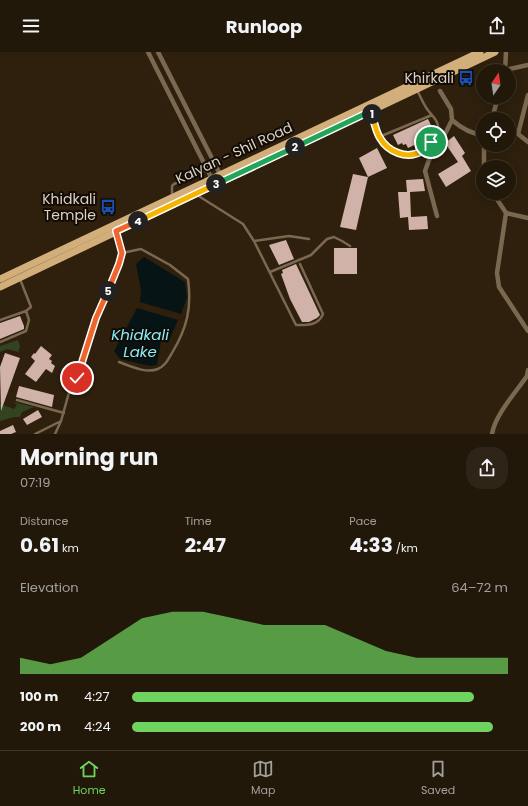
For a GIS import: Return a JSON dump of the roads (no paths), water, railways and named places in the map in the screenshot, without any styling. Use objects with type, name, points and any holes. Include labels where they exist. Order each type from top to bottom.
[{"type":"main road","name":"Kalyan - Shil Road","points":[[0,287],[220,174],[480,52]]},
{"type":"main road","name":"Kalyan - Shil Road","points":[[0,279],[195,194],[495,52]]},
{"type":"street","points":[[148,52],[212,178]]},
{"type":"street","points":[[158,52],[220,174]]},
{"type":"street","points":[[505,64],[506,52]]},
{"type":"street","points":[[516,68],[528,64]]},
{"type":"street","points":[[437,216],[425,171],[429,160],[439,146],[452,120],[451,109],[440,91]]},
{"type":"street","points":[[528,96],[526,109],[518,134],[528,142]]},
{"type":"street","points":[[452,120],[459,126],[476,133]]},
{"type":"street","points":[[498,200],[506,213],[497,273],[499,287],[528,331]]},
{"type":"street","points":[[506,213],[528,218]]},
{"type":"street","points":[[492,434],[498,417],[527,376],[528,370]]},
{"type":"lane","points":[[371,111],[379,138],[387,147],[397,153],[412,155],[422,151],[438,133],[439,128],[436,118],[432,115],[417,89]]},
{"type":"lane","points":[[379,138],[432,115]]},
{"type":"lane","points":[[172,198],[172,186],[174,184],[207,170]]},
{"type":"lane","points":[[195,194],[243,224],[254,241],[296,325],[312,325],[320,319],[323,314],[300,264]]},
{"type":"lane","points":[[55,434],[64,413],[70,389],[77,378],[96,318],[112,284],[122,253],[114,228]]},
{"type":"lane","points":[[254,241],[289,236],[309,238]]},
{"type":"lane","points":[[270,272],[311,255],[327,239],[334,238],[342,240],[350,246]]},
{"type":"lane","points":[[119,362],[139,369],[157,370],[166,364],[182,337],[188,316],[190,297],[188,279],[170,265],[141,249],[122,253]]},
{"type":"lane","points":[[0,320],[26,311],[31,307],[19,278]]},
{"type":"lane","points":[[0,342],[26,331],[29,320],[26,311]]},
{"type":"lane","points":[[18,400],[64,413]]},
{"type":"lane","points":[[35,434],[61,421]]},
{"type":"water","name":"Khidkali Lake","points":[[144,257],[185,282],[187,297],[181,314],[140,302],[141,290],[136,264]]},
{"type":"water","name":"Khidkali Lake","points":[[137,308],[178,320],[168,343],[161,341],[157,365],[150,366],[120,359],[114,351]]},
{"type":"place","name":"Khirkali","points":[[466,78]]},
{"type":"place","name":"Khidkali Temple","points":[[108,207]]}]
